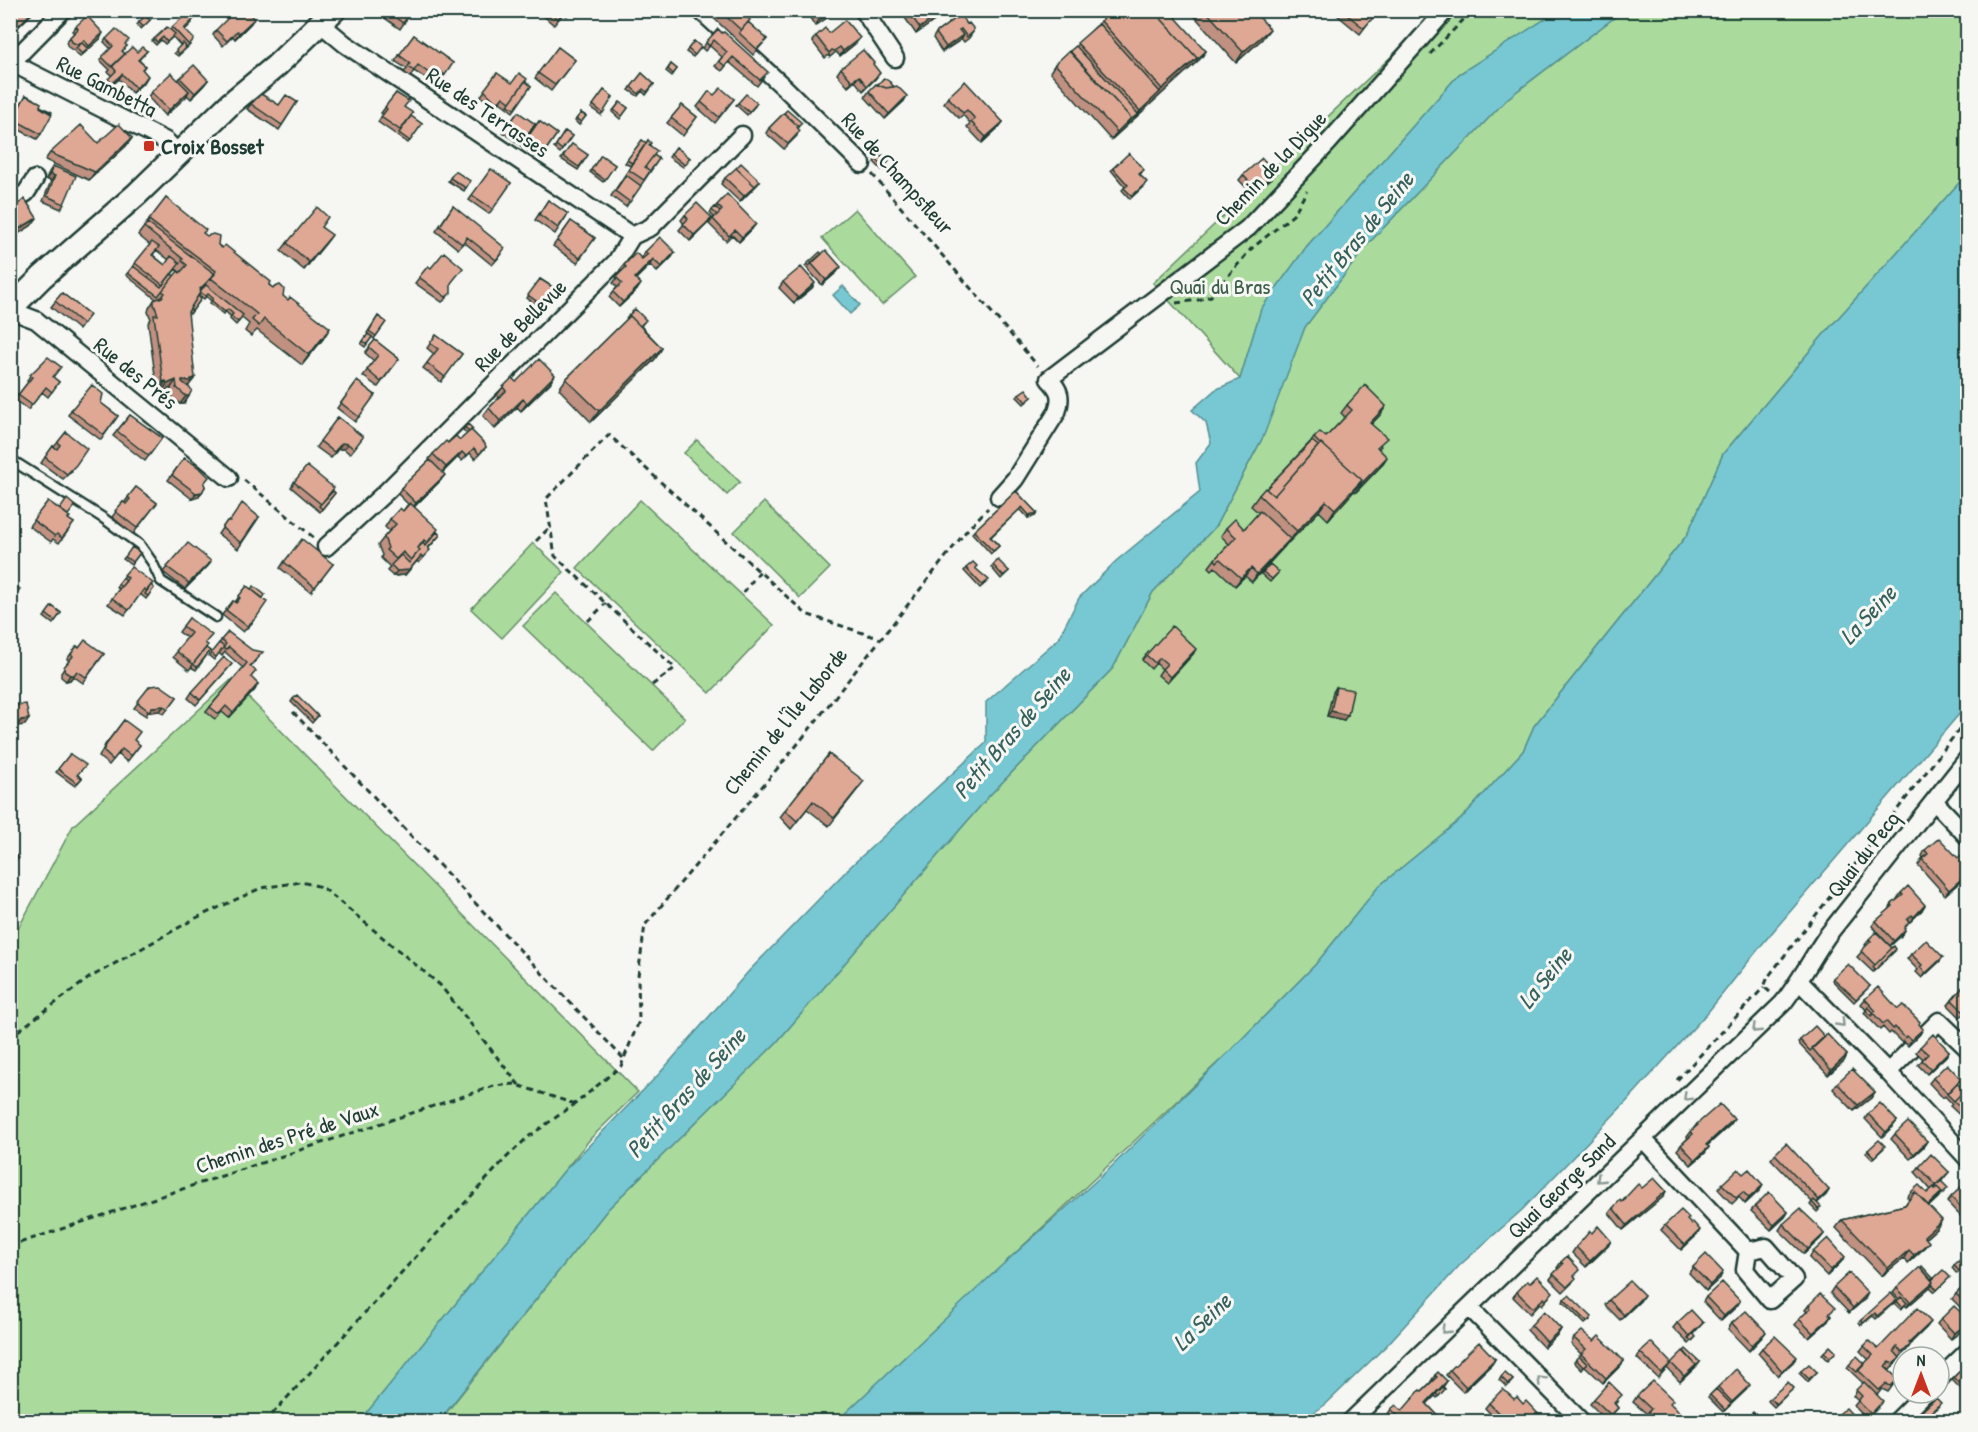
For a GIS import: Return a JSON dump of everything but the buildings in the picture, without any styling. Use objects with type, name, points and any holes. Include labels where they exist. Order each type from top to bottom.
[{"type":"main road","points":[[10,309],[42,277],[137,194],[230,104],[276,66],[328,17]]},
{"type":"street","points":[[11,62],[63,10]]},
{"type":"street","name":"Rue de Champsfleur","points":[[700,10],[786,89],[862,164]]},
{"type":"street","points":[[862,10],[895,58]]},
{"type":"street","name":"Chemin de la Digue","points":[[1049,379],[1248,228],[1329,142],[1446,10]]},
{"type":"street","name":"Rue des Terrasses","points":[[328,17],[345,44],[632,236]]},
{"type":"street","name":"Rue Gambetta","points":[[11,62],[166,141],[179,154]]},
{"type":"street","name":"Rue de Bellevue","points":[[326,547],[387,491],[616,262],[632,236],[651,227],[742,135]]},
{"type":"street","points":[[10,203],[26,194],[35,179]]},
{"type":"street","name":"Rue des Prés","points":[[10,309],[36,320],[229,478]]},
{"type":"street","points":[[999,497],[1015,479],[1057,412],[1061,400],[1059,389],[1049,379]]},
{"type":"street","name":"Quai du Pecq","points":[[1800,982],[1810,961],[1827,936],[1968,758]]},
{"type":"street","points":[[1934,801],[1968,837]]},
{"type":"street","points":[[1800,982],[1968,1158]]},
{"type":"street","name":"Quai George Sand","points":[[1350,1422],[1783,1003],[1800,982]]},
{"type":"street","points":[[1888,1072],[1939,1022],[1968,1049]]},
{"type":"street","points":[[1643,1139],[1748,1251]]},
{"type":"street","points":[[1469,1307],[1582,1422]]},
{"type":"street","points":[[1951,1367],[1968,1351]]},
{"type":"street","points":[[1896,1422],[1913,1405]]},
{"type":"lane","points":[[10,459],[103,518],[140,545],[161,580],[216,617]]},
{"type":"path","name":"Rue de Champsfleur","points":[[862,164],[1049,379]]},
{"type":"path","points":[[652,685],[675,668],[555,556],[546,499],[609,435],[806,614],[880,639]]},
{"type":"path","points":[[229,478],[243,480],[326,547]]},
{"type":"path","name":"Chemin de l'Île Laborde","points":[[266,1422],[505,1159],[528,1137],[575,1104],[621,1066],[639,1021],[638,976],[645,925],[793,750],[967,530],[999,497]]},
{"type":"path","points":[[536,541],[550,526]]},
{"type":"path","points":[[742,593],[761,571]]},
{"type":"path","points":[[588,621],[606,603]]},
{"type":"path","points":[[293,712],[623,1059]]},
{"type":"path","points":[[1776,998],[1764,987],[1768,977],[1968,718]]},
{"type":"path","points":[[10,1037],[89,978],[196,918],[261,888],[302,882],[322,887],[440,985],[519,1085]]},
{"type":"path","name":"Chemin des Pré de Vaux","points":[[10,1246],[494,1086],[508,1083],[519,1085],[575,1104]]},
{"type":"green space","name":"Quai du Bras","points":[[1439,11],[1559,11],[1459,74],[1307,246],[1261,309],[1240,379],[1153,283]]},
{"type":"green space","points":[[1623,11],[1967,11],[1967,174],[1824,334],[1723,454],[1687,535],[1534,726],[1523,751],[1461,819],[1379,886],[1315,965],[1231,1050],[837,1421],[439,1422],[608,1209],[776,1043],[989,796],[1113,668],[1153,592],[1215,527],[1261,441],[1305,327],[1367,245],[1508,98]]},
{"type":"green space","points":[[855,209],[915,277],[882,305],[822,238]]},
{"type":"green space","points":[[697,440],[740,482],[727,495],[684,453]]},
{"type":"green space","points":[[640,500],[774,625],[710,693],[577,568]]},
{"type":"green space","points":[[764,502],[830,568],[800,598],[734,532]]},
{"type":"green space","points":[[533,543],[564,572],[502,638],[471,609]]},
{"type":"green space","points":[[556,593],[685,718],[653,751],[523,626]]},
{"type":"green space","points":[[231,680],[638,1092],[591,1138],[360,1421],[11,1422],[11,942],[73,826]]},
{"type":"water","name":"Petit Bras de Seine","points":[[1559,10],[1623,11],[1508,98],[1367,245],[1305,327],[1264,435],[1215,527],[1153,592],[1113,668],[989,796],[776,1043],[608,1209],[439,1421],[360,1421],[564,1171],[659,1074],[748,972],[852,865],[986,743],[986,702],[1058,639],[1079,598],[1116,561],[1200,492],[1196,463],[1211,443],[1206,423],[1192,410],[1215,390],[1240,379],[1261,309],[1307,246],[1459,74]]},
{"type":"water","name":"La Seine","points":[[1967,174],[1967,705],[1764,942],[1708,1012],[1628,1100],[1522,1210],[1460,1265],[1386,1346],[1326,1404],[1302,1421],[837,1421],[999,1268],[1109,1169],[1231,1050],[1315,965],[1379,886],[1461,819],[1523,751],[1534,726],[1687,535],[1723,454],[1824,334]]},
{"type":"water","points":[[843,286],[860,305],[850,314],[833,295]]},
{"type":"place","name":"Croix Bosset","points":[[149,146]]}]
